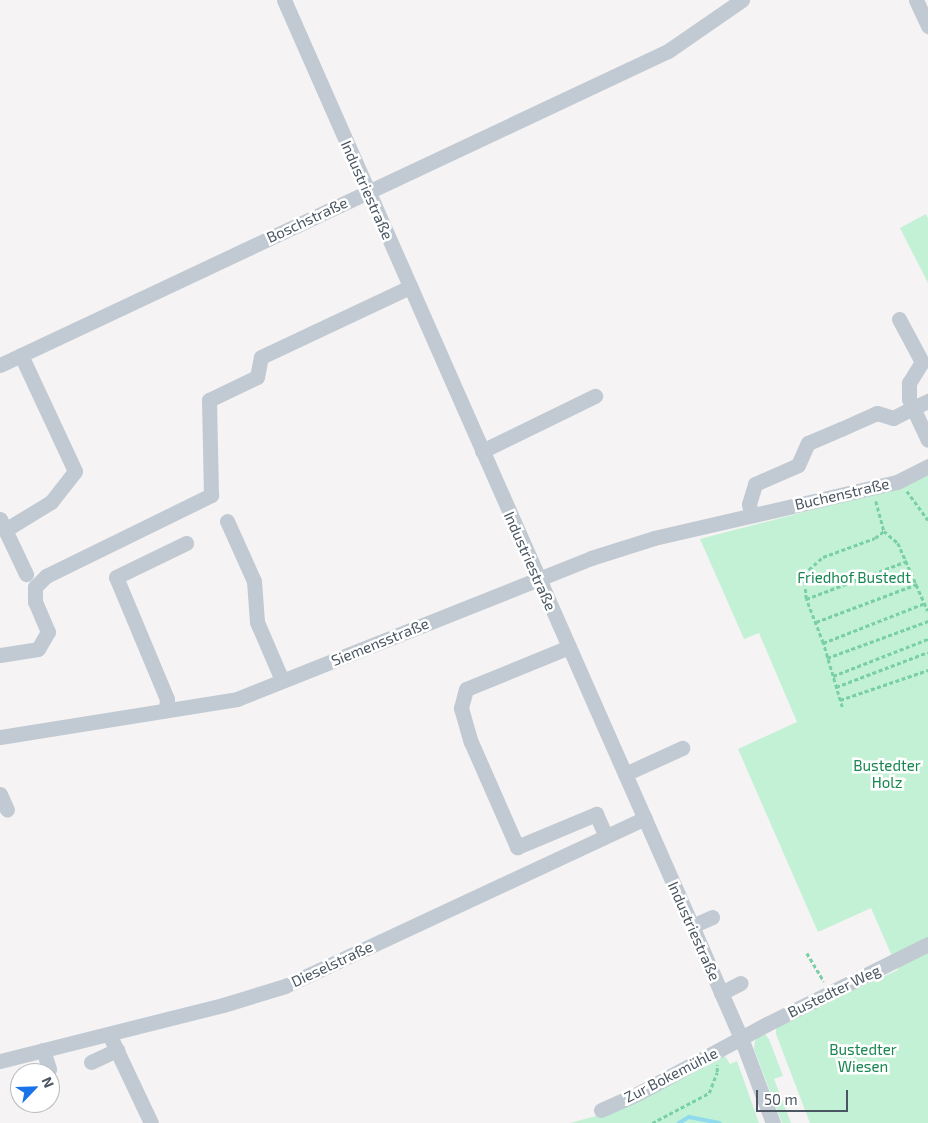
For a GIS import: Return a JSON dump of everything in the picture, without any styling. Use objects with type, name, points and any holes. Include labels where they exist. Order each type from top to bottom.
[{"type":"street","name":"Industriestraße","points":[[284,0],[645,818],[740,1038],[773,1123]]},
{"type":"street","name":"Boschstraße","points":[[0,364],[668,51],[742,0]]},
{"type":"street","points":[[916,0],[928,26]]},
{"type":"street","points":[[0,655],[38,649],[48,632],[35,602],[35,587],[46,576],[211,495],[209,400],[257,377],[261,357],[410,287]]},
{"type":"street","points":[[899,318],[925,361],[909,383],[908,399],[928,440]]},
{"type":"street","points":[[21,355],[75,471],[51,502],[3,524],[26,574]]},
{"type":"street","points":[[482,451],[595,396]]},
{"type":"street","points":[[752,514],[749,504],[755,484],[798,465],[808,443],[877,414],[893,418],[928,401]]},
{"type":"street","name":"Buchenstraße","points":[[752,514],[900,480],[928,466]]},
{"type":"street","name":"Siemensstraße","points":[[0,737],[237,699],[591,558],[654,538],[752,514]]},
{"type":"street","points":[[227,521],[254,581],[257,622],[282,680]]},
{"type":"street","points":[[166,710],[167,699],[116,577],[186,543]]},
{"type":"street","points":[[569,648],[466,689],[461,708],[471,742],[517,847],[596,814],[606,836]]},
{"type":"street","points":[[625,774],[682,748]]},
{"type":"street","points":[[0,794],[7,810]]},
{"type":"street","name":"Dieselstraße","points":[[0,1061],[223,1005],[285,986],[645,818]]},
{"type":"street","points":[[692,926],[712,917]]},
{"type":"street","name":"Bustedter Weg","points":[[740,1038],[928,944]]},
{"type":"street","points":[[721,993],[741,983]]},
{"type":"street","points":[[109,1034],[152,1123]]},
{"type":"street","name":"Zur Bokemühle","points":[[601,1110],[637,1094],[740,1038]]},
{"type":"street","points":[[43,1050],[47,1063]]},
{"type":"street","points":[[91,1062],[117,1050]]},
{"type":"path","points":[[900,480],[928,520]]},
{"type":"path","points":[[873,487],[884,531],[898,543],[928,611]]},
{"type":"path","points":[[842,707],[816,622],[806,599],[804,574],[823,557],[875,538],[884,531]]},
{"type":"path","points":[[806,599],[907,561]]},
{"type":"path","points":[[816,622],[917,584]]},
{"type":"path","points":[[823,644],[925,603]]},
{"type":"path","points":[[827,658],[928,621]]},
{"type":"path","points":[[833,676],[928,639]]},
{"type":"path","points":[[836,687],[928,652]]},
{"type":"path","points":[[840,700],[928,670]]},
{"type":"path","points":[[807,953],[831,993]]},
{"type":"path","points":[[652,1123],[709,1092],[718,1072],[717,1067]]},
{"type":"green space","points":[[926,214],[928,219],[928,283],[900,228]]},
{"type":"green space","points":[[928,471],[928,1123],[810,1123],[776,1034],[776,1027],[782,1022],[898,970],[871,908],[818,932],[738,749],[797,722],[759,633],[744,639],[700,539],[900,487]]},
{"type":"green space","points":[[760,1034],[765,1034],[769,1039],[783,1076],[774,1079],[791,1123],[782,1123],[754,1049],[755,1041]]},
{"type":"green space","points":[[725,1056],[730,1064],[737,1061],[759,1123],[570,1123],[600,1115],[632,1102]]},
{"type":"waterway","points":[[679,1123],[689,1117],[719,1123]]},
{"type":"park label","name":"Friedhof Bustedt","points":[[854,578]]},
{"type":"park label","name":"Bustedter Holz","points":[[887,774]]},
{"type":"park label","name":"Bustedter Wiesen","points":[[863,1058]]}]
